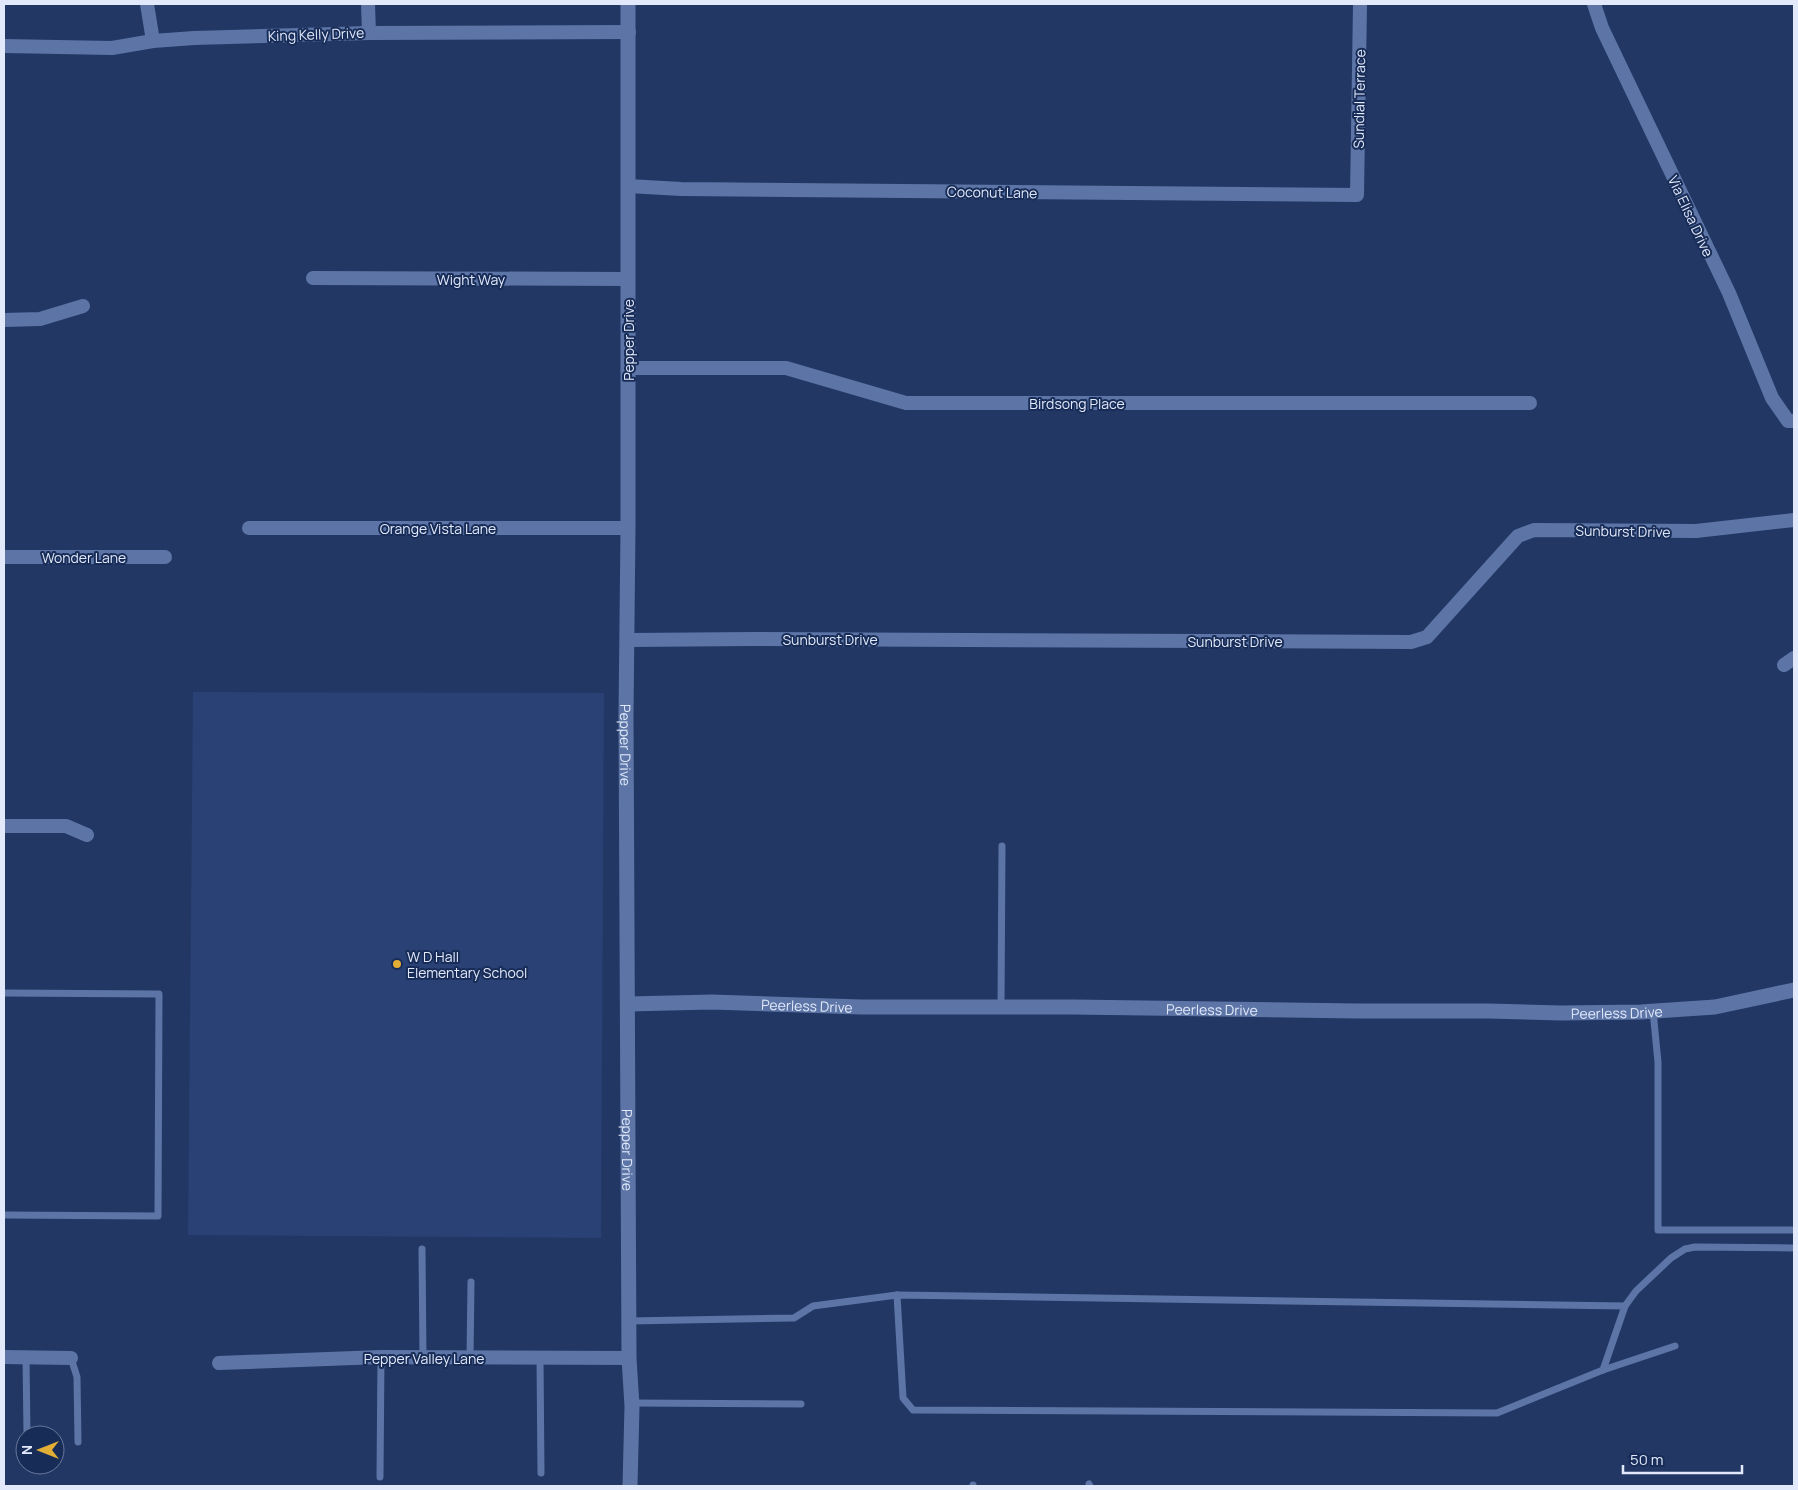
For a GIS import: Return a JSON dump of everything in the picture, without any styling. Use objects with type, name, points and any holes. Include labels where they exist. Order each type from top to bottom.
[{"type":"street","points":[[147,4],[153,41]]},
{"type":"street","points":[[368,4],[369,33]]},
{"type":"street","name":"Pepper Drive","points":[[628,4],[628,528],[626,594],[628,640],[626,725],[630,1486]]},
{"type":"street","name":"Sundial Terrace","points":[[1357,195],[1360,4]]},
{"type":"street","name":"Via Elisa Drive","points":[[1594,4],[1602,28],[1730,293],[1772,398],[1788,421],[1794,422]]},
{"type":"street","name":"King Kelly Drive","points":[[4,46],[112,48],[153,41],[203,38],[369,33],[629,32]]},
{"type":"street","name":"Coconut Lane","points":[[628,186],[682,189],[1357,195]]},
{"type":"street","name":"Wight Way","points":[[313,278],[628,280]]},
{"type":"street","points":[[4,320],[40,319],[83,306]]},
{"type":"street","name":"Birdsong Place","points":[[628,368],[786,368],[906,403],[1530,403]]},
{"type":"street","name":"Sunburst Drive","points":[[628,640],[1410,642],[1427,637],[1518,536],[1534,530],[1696,531],[1794,520]]},
{"type":"street","name":"Orange Vista Lane","points":[[249,528],[628,528]]},
{"type":"street","name":"Wonder Lane","points":[[4,556],[165,557]]},
{"type":"street","points":[[4,826],[66,826],[87,835]]},
{"type":"street","name":"Peerless Drive","points":[[628,1004],[712,1002],[861,1007],[1561,1013],[1653,1011],[1715,1007],[1794,990]]},
{"type":"street","points":[[4,1357],[71,1358]]},
{"type":"street","name":"Pepper Valley Lane","points":[[219,1363],[381,1357],[629,1358]]},
{"type":"lane","points":[[1002,846],[1002,1007]]},
{"type":"lane","points":[[4,993],[159,994],[159,1013],[158,1216],[4,1215]]},
{"type":"lane","points":[[1653,1011],[1658,1062],[1658,1230],[1794,1230]]},
{"type":"lane","points":[[1603,1370],[1625,1306],[1636,1291],[1665,1264],[1685,1249],[1695,1246],[1794,1248]]},
{"type":"lane","points":[[422,1249],[423,1357]]},
{"type":"lane","points":[[470,1358],[471,1282]]},
{"type":"lane","points":[[629,1321],[794,1318],[812,1306],[897,1295],[1625,1306]]},
{"type":"lane","points":[[897,1295],[903,1398],[914,1410],[1497,1413],[1603,1370],[1674,1346]]},
{"type":"lane","points":[[26,1357],[28,1425]]},
{"type":"lane","points":[[380,1478],[381,1357]]},
{"type":"lane","points":[[71,1358],[77,1377],[78,1442]]},
{"type":"lane","points":[[540,1358],[541,1473]]},
{"type":"lane","points":[[631,1403],[801,1404]]},
{"type":"shaded area","name":"W D Hall Elementary School","points":[[193,692],[604,693],[601,1238],[188,1235]]},
{"type":"place","name":"W D Hall Elementary School","points":[[397,964]]}]
